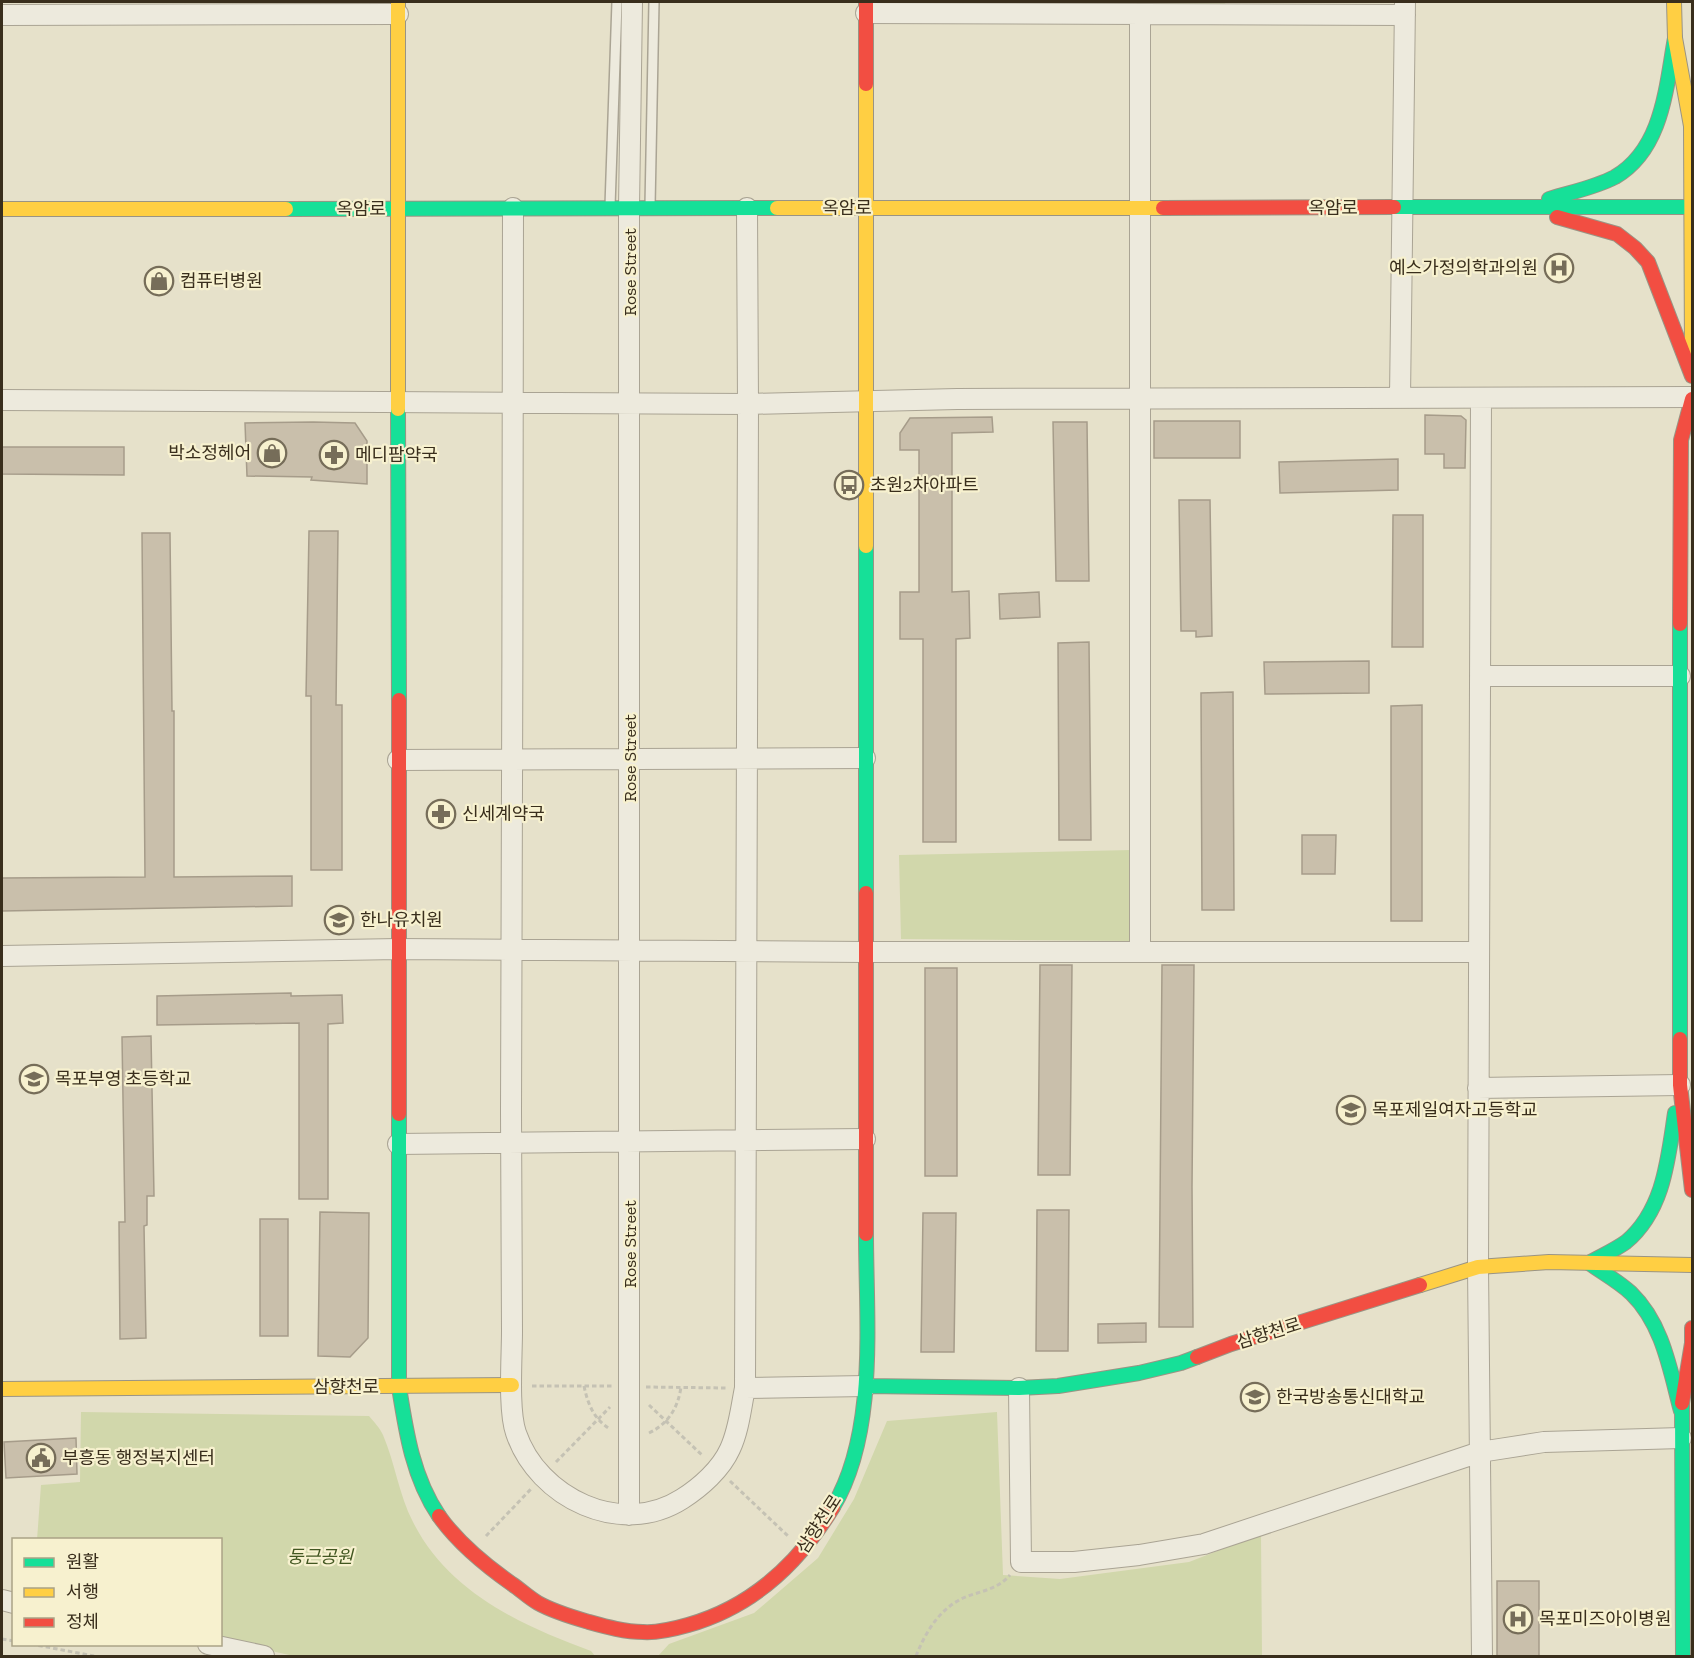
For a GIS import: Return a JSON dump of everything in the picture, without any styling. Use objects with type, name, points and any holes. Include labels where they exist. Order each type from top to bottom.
[{"type":"street","name":"Rose Street","points":[[629,1515],[630,403],[619,208],[632,2]]},
{"type":"street","points":[[1674,2],[1675,38],[1692,124],[1692,356]]},
{"type":"street","points":[[745,1388],[866,1386],[866,7],[1140,14],[1405,8],[1400,398]]},
{"type":"street","points":[[2,15],[398,8],[399,1387],[512,1385]]},
{"type":"street","points":[[1140,14],[1140,952]]},
{"type":"street","points":[[1520,207],[1604,182],[1623,172],[1638,159],[1656,129],[1675,38]]},
{"type":"street","points":[[1520,207],[1617,234],[1635,248],[1648,262],[1692,376]]},
{"type":"street","name":"옥암로","points":[[2,209],[1691,207]]},
{"type":"street","points":[[513,208],[511,1142],[514,1428],[523,1451],[543,1476],[558,1490],[577,1502],[600,1511],[629,1515],[649,1513],[675,1504],[707,1480],[730,1449],[745,1388],[747,208]]},
{"type":"street","points":[[2,400],[748,404],[1140,398],[1692,398],[1681,440],[1680,676],[1680,1085],[1692,1190]]},
{"type":"street","points":[[1481,398],[1478,1267],[1482,1656]]},
{"type":"street","points":[[1480,676],[1680,676]]},
{"type":"street","points":[[398,760],[865,758]]},
{"type":"street","points":[[2,956],[398,949],[746,952],[1479,952]]},
{"type":"street","points":[[1478,1088],[1680,1085]]},
{"type":"street","points":[[1680,1085],[1658,1198],[1638,1230],[1625,1242],[1589,1263],[1632,1293],[1646,1311],[1662,1339],[1681,1411]]},
{"type":"street","points":[[398,1144],[865,1139]]},
{"type":"street","name":"삼향천로","points":[[2,1389],[399,1387],[414,1462],[426,1493],[445,1523],[470,1552],[541,1605],[636,1639],[658,1631],[695,1624],[723,1612],[758,1591],[804,1551],[832,1508],[848,1476],[856,1448],[866,1386],[1019,1388],[1058,1386],[1138,1374],[1181,1363],[1231,1344],[1478,1267],[1549,1262],[1692,1265]]},
{"type":"street","points":[[1683,1656],[1681,1411],[1692,1343],[1692,1329]]},
{"type":"street","points":[[1019,1388],[1021,1562],[1074,1562],[1128,1557],[1204,1544],[1479,1452],[1544,1442],[1681,1438]]},
{"type":"street","points":[[217,1646],[264,1656]]},
{"type":"lane","points":[[617,2],[619,208]]},
{"type":"lane","points":[[650,208],[654,2]]},
{"type":"path","points":[[916,1656],[942,1611],[965,1597],[993,1588],[1005,1581],[1021,1562]]},
{"type":"path","points":[[42,1646],[94,1656]]},
{"type":"green space","points":[[1054,2],[1225,2],[1225,14],[1054,14]]},
{"type":"green space","points":[[1132,850],[1136,929],[1129,941],[901,939],[899,855]]},
{"type":"green space","name":"둥근공원","points":[[81,1412],[369,1416],[383,1435],[413,1522],[428,1547],[446,1568],[467,1587],[514,1618],[591,1651],[595,1656],[294,1656],[222,1640],[222,1538],[37,1538],[41,1485],[80,1482]]},
{"type":"green space","points":[[997,1412],[1003,1575],[1060,1579],[1189,1562],[1261,1534],[1262,1656],[658,1656],[669,1644],[754,1613],[818,1558],[854,1499],[887,1421]]},
{"type":"building","points":[[1425,415],[1461,416],[1466,420],[1465,468],[1444,468],[1444,454],[1425,454]]},
{"type":"building","points":[[992,417],[993,432],[952,433],[952,592],[969,591],[970,638],[956,639],[956,842],[923,842],[923,639],[900,639],[900,592],[919,592],[919,450],[900,450],[900,433],[910,418]]},
{"type":"building","points":[[1154,421],[1240,421],[1240,458],[1154,458]]},
{"type":"building","points":[[1053,422],[1087,422],[1089,581],[1056,581]]},
{"type":"building","points":[[245,423],[355,423],[367,441],[367,484],[311,480],[312,477],[247,476]]},
{"type":"building","points":[[2,447],[124,447],[124,475],[2,474]]},
{"type":"building","points":[[1398,459],[1398,490],[1280,493],[1279,462]]},
{"type":"building","points":[[1179,500],[1210,500],[1212,636],[1196,637],[1196,631],[1181,631]]},
{"type":"building","points":[[1393,515],[1423,515],[1423,647],[1392,647]]},
{"type":"building","points":[[309,531],[338,531],[336,705],[342,705],[342,870],[311,870],[311,696],[306,696]]},
{"type":"building","points":[[142,533],[170,533],[172,711],[174,711],[174,877],[292,876],[292,906],[2,911],[2,878],[145,877]]},
{"type":"building","points":[[1039,592],[1040,617],[1000,619],[999,594]]},
{"type":"building","points":[[1089,642],[1091,840],[1059,840],[1058,643]]},
{"type":"building","points":[[1369,661],[1369,693],[1265,694],[1264,662]]},
{"type":"building","points":[[1233,692],[1234,910],[1202,910],[1201,693]]},
{"type":"building","points":[[1422,705],[1422,921],[1391,921],[1391,706]]},
{"type":"building","points":[[1302,835],[1336,835],[1335,874],[1302,874]]},
{"type":"building","points":[[1040,965],[1072,965],[1070,1175],[1038,1175]]},
{"type":"building","points":[[1162,965],[1194,965],[1193,1327],[1159,1327]]},
{"type":"building","points":[[925,968],[957,968],[957,1176],[925,1176]]},
{"type":"building","points":[[291,993],[291,996],[342,995],[343,1023],[328,1024],[328,1199],[299,1199],[299,1023],[157,1025],[157,996]]},
{"type":"building","points":[[151,1036],[154,1196],[147,1196],[147,1225],[144,1226],[146,1338],[120,1339],[119,1222],[125,1222],[122,1037]]},
{"type":"building","points":[[1037,1210],[1069,1210],[1068,1351],[1036,1351]]},
{"type":"building","points":[[320,1212],[369,1213],[368,1338],[350,1357],[318,1356]]},
{"type":"building","points":[[923,1213],[956,1213],[954,1352],[921,1352]]},
{"type":"building","points":[[260,1219],[288,1219],[288,1336],[260,1336]]},
{"type":"building","points":[[1146,1323],[1146,1342],[1098,1343],[1098,1324]]},
{"type":"building","name":"부흥동 행정복지센터","points":[[76,1438],[77,1474],[6,1478],[4,1442]]},
{"type":"building","name":"목포미즈아이병원","points":[[1497,1581],[1539,1581],[1539,1656],[1497,1656]]},
{"type":"traffic: fast","points":[[1549,199],[1591,187],[1615,177],[1631,165],[1643,150],[1653,134],[1660,115],[1675,38]]},
{"type":"traffic: fast","points":[[1394,207],[1692,207]]},
{"type":"traffic: fast","points":[[286,209],[777,208]]},
{"type":"traffic: fast","points":[[398,409],[399,700]]},
{"type":"traffic: fast","points":[[866,546],[866,893]]},
{"type":"traffic: fast","points":[[1680,624],[1680,1039]]},
{"type":"traffic: fast","points":[[1675,1113],[1662,1183],[1649,1215],[1626,1242],[1589,1263],[1631,1293],[1651,1319],[1664,1348],[1681,1411]]},
{"type":"traffic: fast","points":[[399,1114],[399,1387],[412,1454],[423,1486],[439,1516]]},
{"type":"traffic: fast","points":[[833,1507],[847,1477],[857,1445],[863,1410],[867,1338],[866,1234]]},
{"type":"traffic: fast","points":[[866,1386],[1019,1388],[1058,1386],[1139,1373],[1197,1357]]},
{"type":"traffic: fast","points":[[1682,1403],[1683,1656]]},
{"type":"traffic: slow","points":[[398,2],[398,409]]},
{"type":"traffic: slow","points":[[1674,2],[1675,38],[1691,126],[1692,356]]},
{"type":"traffic: slow","points":[[866,84],[866,546]]},
{"type":"traffic: slow","points":[[777,208],[1163,208]]},
{"type":"traffic: slow","points":[[2,209],[286,209]]},
{"type":"traffic: slow","points":[[1420,1285],[1478,1267],[1549,1262],[1692,1265]]},
{"type":"traffic: slow","points":[[2,1389],[512,1385]]},
{"type":"traffic: jam","points":[[866,2],[866,84]]},
{"type":"traffic: jam","points":[[1163,208],[1394,207]]},
{"type":"traffic: jam","points":[[1557,217],[1617,234],[1648,262],[1692,376]]},
{"type":"traffic: jam","points":[[1680,624],[1681,440],[1692,399]]},
{"type":"traffic: jam","points":[[399,700],[399,1114]]},
{"type":"traffic: jam","points":[[866,893],[866,1234]]},
{"type":"traffic: jam","points":[[1680,1039],[1680,1085],[1692,1190]]},
{"type":"traffic: jam","points":[[1197,1357],[1231,1344],[1420,1285]]},
{"type":"traffic: jam","points":[[1682,1403],[1692,1343],[1692,1328]]},
{"type":"traffic: jam","points":[[439,1516],[473,1553],[538,1603],[563,1614],[602,1626],[649,1632],[677,1628],[711,1617],[753,1595],[772,1580],[805,1547],[833,1507]]},
{"type":"place","name":"예스가정의학과의원","points":[[1559,268]]},
{"type":"place","name":"컴퓨터병원","points":[[159,281]]},
{"type":"place","name":"박소정헤어","points":[[272,453]]},
{"type":"place","name":"메디팜약국","points":[[334,455]]},
{"type":"place","name":"초원2차아파트","points":[[849,485]]},
{"type":"place","name":"신세계약국","points":[[441,814]]},
{"type":"place","name":"한나유치원","points":[[339,920]]},
{"type":"place","name":"목포부영 초등학교","points":[[34,1079]]},
{"type":"place","name":"목포제일여자고등학교","points":[[1351,1110]]},
{"type":"place","name":"한국방송통신대학교","points":[[1255,1397]]},
{"type":"place","name":"부흥동 행정복지센터","points":[[41,1458]]},
{"type":"place","name":"목포미즈아이병원","points":[[1518,1619]]}]
